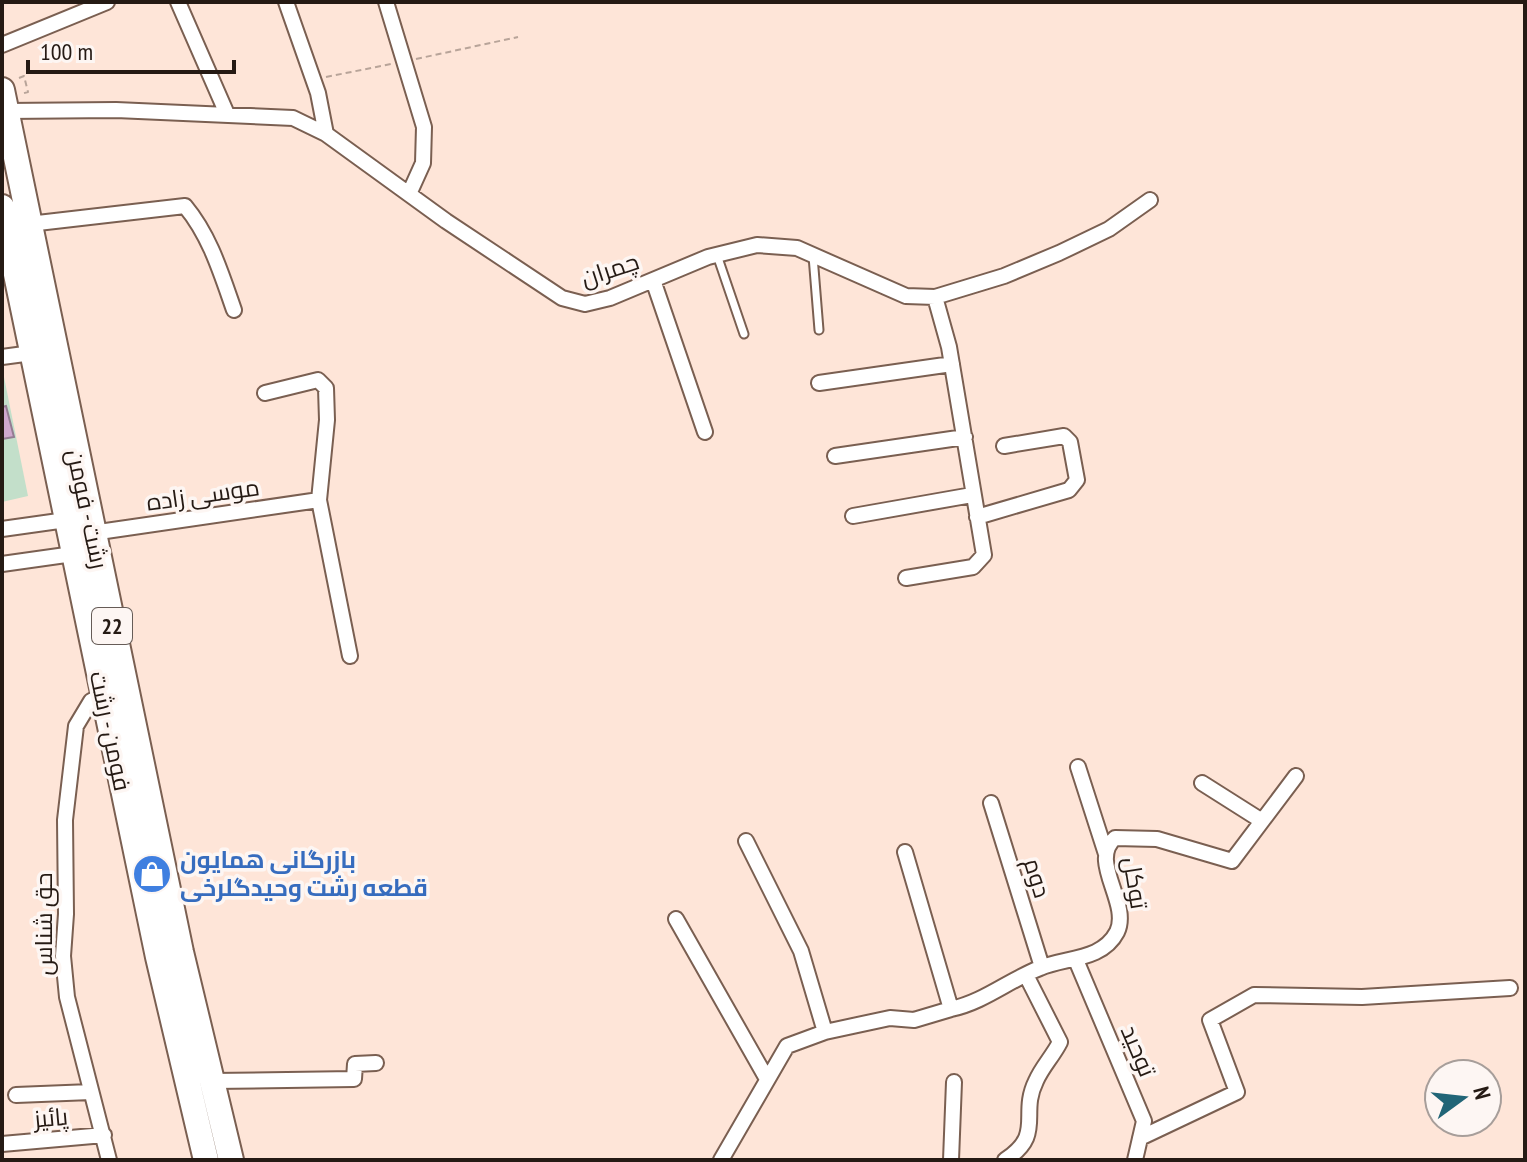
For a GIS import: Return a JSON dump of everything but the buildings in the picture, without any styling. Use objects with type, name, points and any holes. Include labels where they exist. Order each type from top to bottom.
[{"type":"highway","name":"رشت - فومن","points":[[4,100],[181,952],[231,1160]]},
{"type":"highway","name":"فومن - رشت","points":[[2,207],[6,246],[32,353],[103,695],[206,1160]]},
{"type":"street","points":[[2,45],[107,2]]},
{"type":"street","points":[[178,2],[227,114]]},
{"type":"street","points":[[286,2],[318,93],[326,134]]},
{"type":"street","points":[[386,2],[424,127],[423,163],[409,194]]},
{"type":"street","name":"چمران","points":[[4,100],[293,118],[326,134],[409,194],[572,303],[597,302],[717,255],[757,245],[797,248],[906,296],[935,297],[1004,276],[1059,253],[1109,229],[1150,200]]},
{"type":"street","points":[[29,224],[185,206],[198,221],[214,254],[234,310]]},
{"type":"street","points":[[653,280],[705,432]]},
{"type":"street","points":[[906,578],[980,563],[983,541],[972,495],[952,364],[935,297]]},
{"type":"street","points":[[2,357],[32,353]]},
{"type":"street","points":[[819,383],[952,364]]},
{"type":"street","points":[[265,393],[318,380],[326,388],[327,420],[319,500],[350,656]]},
{"type":"street","points":[[977,517],[1069,490],[1077,480],[1070,442],[1064,436],[1004,446]]},
{"type":"street","points":[[835,456],[965,437]]},
{"type":"street","points":[[853,516],[972,495]]},
{"type":"street","name":"موسی زاده","points":[[92,533],[319,500]]},
{"type":"street","points":[[2,529],[66,520]]},
{"type":"street","points":[[2,564],[73,554]]},
{"type":"street","name":"حق شناس","points":[[103,695],[91,701],[76,726],[65,820],[63,956],[67,997],[109,1160]]},
{"type":"street","points":[[1078,767],[1106,854]]},
{"type":"street","name":"توکل","points":[[721,1160],[787,1046],[825,1032],[890,1018],[914,1020],[971,1005],[1042,967],[1076,960],[1114,936],[1119,924],[1106,854],[1108,843],[1115,838],[1132,836],[1157,839],[1232,861],[1296,776]]},
{"type":"street","points":[[1202,783],[1262,821]]},
{"type":"street","name":"دوم","points":[[991,803],[1042,967]]},
{"type":"street","points":[[746,841],[801,951],[825,1032]]},
{"type":"street","points":[[905,852],[951,1009]]},
{"type":"street","points":[[676,919],[767,1079]]},
{"type":"street","name":"توحید","points":[[1076,960],[1144,1121],[1135,1160]]},
{"type":"street","points":[[1005,1160],[1020,1150],[1030,1134],[1031,1095],[1060,1042],[1026,975]]},
{"type":"street","points":[[1140,1138],[1237,1092],[1210,1020],[1254,995],[1362,997],[1510,988]]},
{"type":"street","points":[[212,1081],[354,1079],[355,1064],[376,1063]]},
{"type":"street","points":[[951,1160],[954,1082]]},
{"type":"street","points":[[16,1095],[91,1092]]},
{"type":"street","name":"پائیز","points":[[2,1144],[104,1135]]},
{"type":"lane","points":[[813,254],[819,330]]},
{"type":"lane","points":[[717,255],[744,334]]},
{"type":"path","points":[[24,76],[28,92]]},
{"type":"green space","points":[[2,367],[28,496],[2,502]]},
{"type":"place","name":"بازرگانی همایون قطعه رشت وحیدگلرخی","points":[[152,874]]}]
